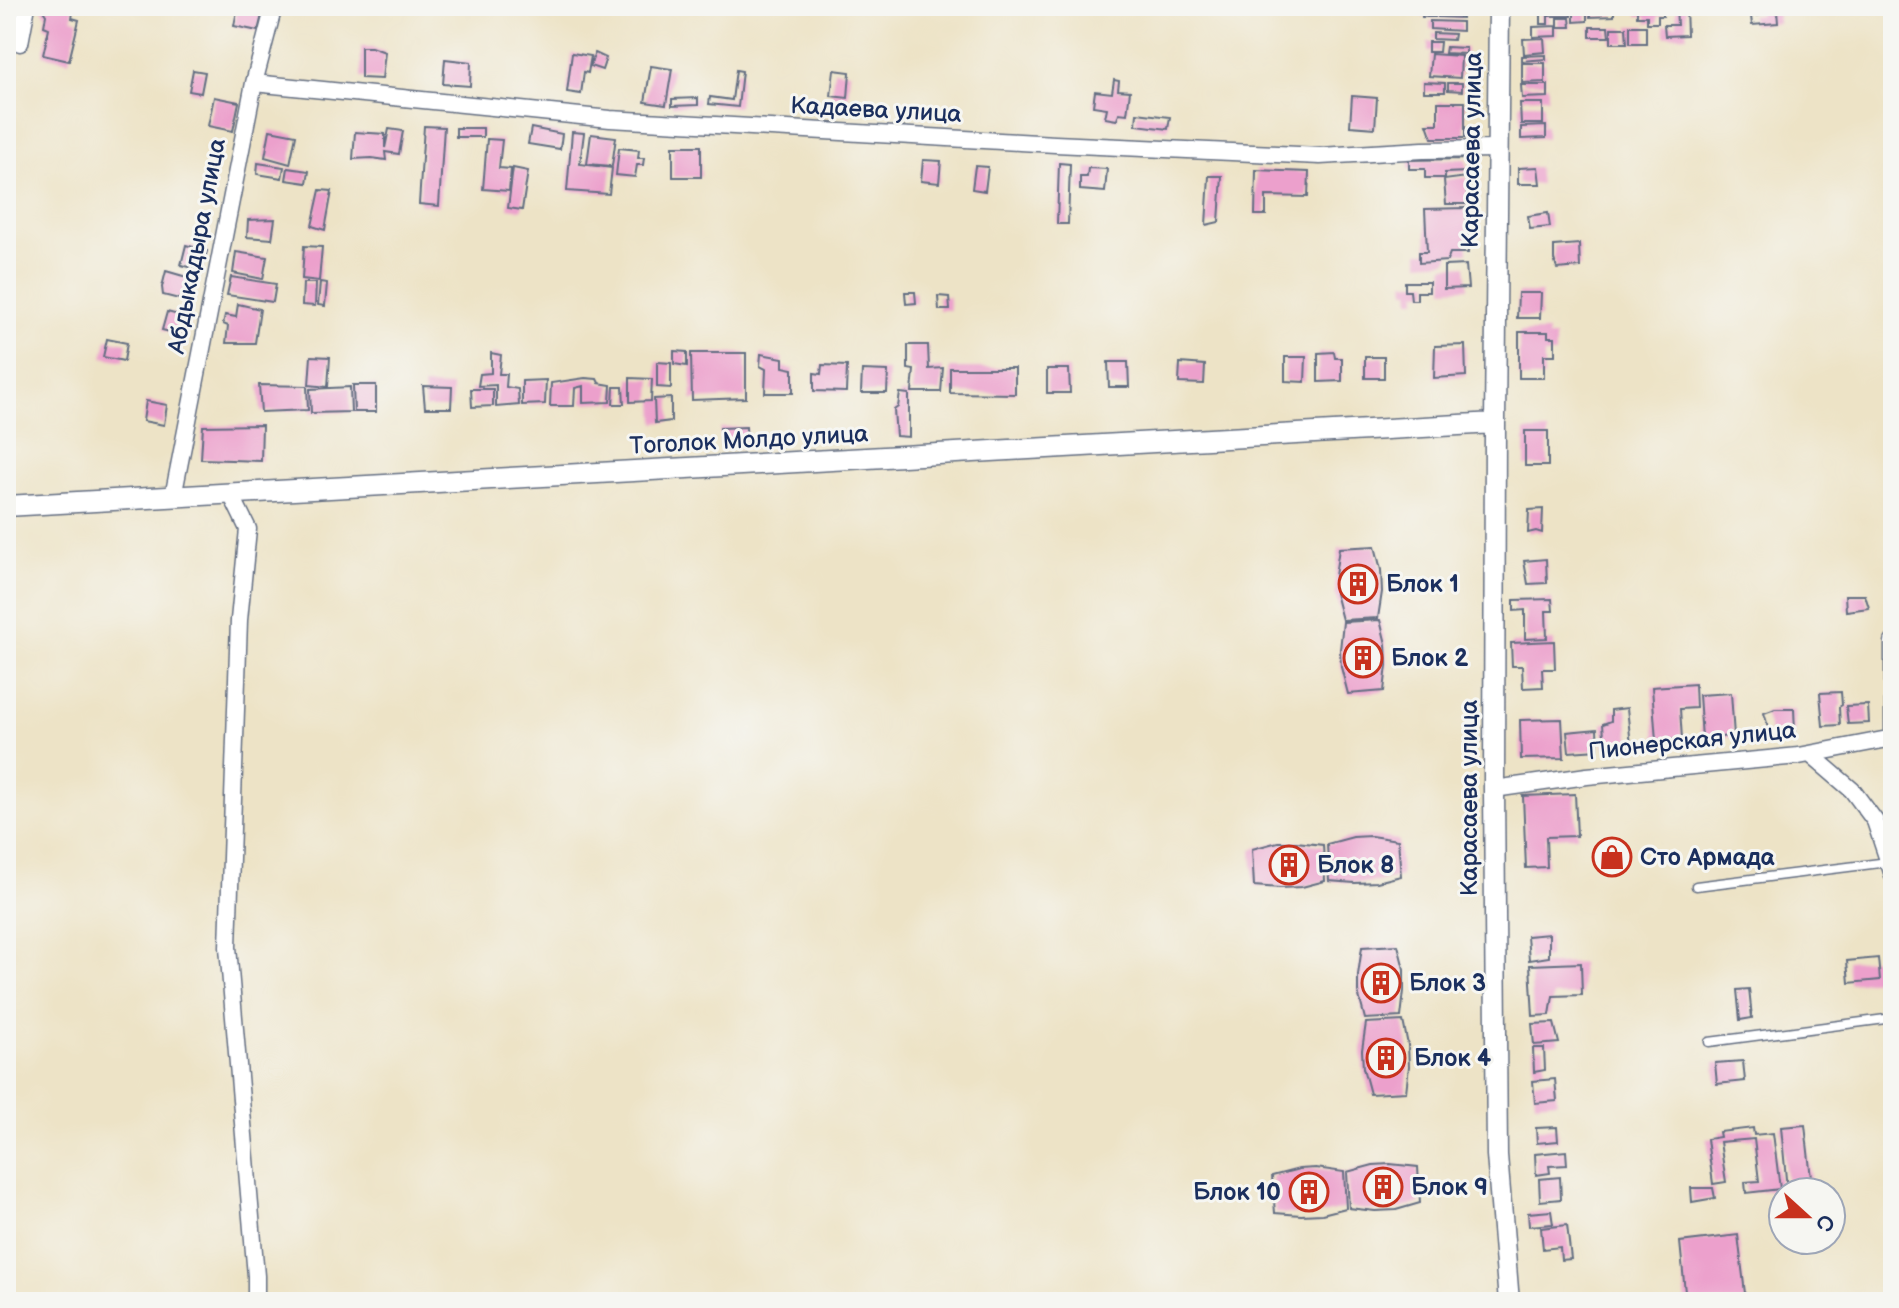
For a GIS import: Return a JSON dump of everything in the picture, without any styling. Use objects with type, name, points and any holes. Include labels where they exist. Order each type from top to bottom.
[{"type":"street","points":[[20,43],[27,6]]},
{"type":"street","name":"Абдыкадыра улица","points":[[173,497],[254,83],[274,6]]},
{"type":"street","name":"Карасаева улица","points":[[1499,6],[1494,789],[1497,1155],[1509,1302]]},
{"type":"street","name":"Кадаева улица","points":[[254,83],[610,119],[1039,143],[1320,156],[1497,149]]},
{"type":"street","name":"Тоголок Молдо улица","points":[[6,506],[1495,423]]},
{"type":"street","points":[[231,494],[248,529],[239,620],[228,947],[256,1302]]},
{"type":"street","points":[[1893,642],[1893,738]]},
{"type":"street","name":"Пионерская улица","points":[[1494,789],[1587,776],[1810,754],[1893,738]]},
{"type":"street","points":[[1810,754],[1852,790],[1875,821],[1891,868]]},
{"type":"lane","points":[[1696,886],[1891,868]]},
{"type":"lane","points":[[1709,1042],[1893,1018]]},
{"type":"building","points":[[6,6],[22,6],[14,47],[6,46]]},
{"type":"building","points":[[42,6],[74,6],[72,18],[79,20],[69,61],[43,55],[49,28],[44,26],[46,15]]},
{"type":"building","points":[[238,6],[263,11],[258,31],[234,26]]},
{"type":"building","points":[[1422,6],[1435,6],[1435,17],[1422,17]]},
{"type":"building","points":[[1438,6],[1462,6],[1462,18],[1438,17]]},
{"type":"building","points":[[1541,6],[1548,6],[1548,24],[1541,24]]},
{"type":"building","points":[[1550,6],[1571,6],[1571,16],[1550,16]]},
{"type":"building","points":[[1574,6],[1587,6],[1587,21],[1574,22]]},
{"type":"building","points":[[1637,6],[1663,6],[1663,16],[1658,16],[1658,23],[1647,23],[1647,16],[1637,16]]},
{"type":"building","points":[[1686,6],[1687,35],[1665,36],[1664,25],[1677,25],[1676,7]]},
{"type":"building","points":[[1590,10],[1614,10],[1614,16],[1590,17]]},
{"type":"building","points":[[1777,10],[1778,23],[1752,25],[1751,16],[1760,15],[1760,11]]},
{"type":"building","points":[[1558,18],[1570,18],[1571,27],[1558,27]]},
{"type":"building","points":[[1430,21],[1462,22],[1462,31],[1430,29]]},
{"type":"building","points":[[1557,26],[1557,36],[1533,37],[1533,27]]},
{"type":"building","points":[[1630,26],[1646,26],[1646,43],[1630,43]]},
{"type":"building","points":[[1590,27],[1608,27],[1609,37],[1590,37]]},
{"type":"building","points":[[1611,28],[1626,28],[1627,43],[1611,43]]},
{"type":"building","points":[[1433,33],[1454,34],[1453,40],[1433,39]]},
{"type":"building","points":[[1544,38],[1545,52],[1524,54],[1523,39]]},
{"type":"building","points":[[1428,42],[1440,42],[1439,52],[1428,52]]},
{"type":"building","points":[[361,47],[385,52],[382,79],[361,78]]},
{"type":"building","points":[[1446,47],[1466,48],[1466,54],[1445,53]]},
{"type":"building","points":[[572,53],[591,56],[588,73],[584,72],[581,94],[567,92]]},
{"type":"building","points":[[595,53],[606,58],[602,70],[590,66]]},
{"type":"building","points":[[1431,54],[1461,56],[1460,78],[1429,76]]},
{"type":"building","points":[[1546,55],[1546,59],[1522,61],[1522,56]]},
{"type":"building","points":[[445,59],[471,62],[470,86],[443,84]]},
{"type":"building","points":[[1522,63],[1545,63],[1545,82],[1522,83]]},
{"type":"building","points":[[651,66],[672,69],[666,105],[645,102]]},
{"type":"building","points":[[193,70],[205,72],[201,93],[189,91]]},
{"type":"building","points":[[736,70],[742,71],[738,107],[709,104],[710,97],[732,100]]},
{"type":"building","points":[[834,70],[850,72],[848,98],[831,96]]},
{"type":"building","points":[[1114,80],[1119,81],[1118,90],[1130,91],[1127,114],[1119,113],[1117,120],[1105,118],[1107,108],[1093,106],[1095,91],[1112,93]]},
{"type":"building","points":[[1424,82],[1445,83],[1445,92],[1424,92]]},
{"type":"building","points":[[1448,83],[1462,83],[1462,91],[1448,90]]},
{"type":"building","points":[[1521,85],[1548,85],[1548,97],[1522,98]]},
{"type":"building","points":[[1352,96],[1377,98],[1375,128],[1350,126]]},
{"type":"building","points":[[214,97],[239,102],[233,131],[208,126]]},
{"type":"building","points":[[698,98],[698,105],[672,106],[672,99]]},
{"type":"building","points":[[1438,102],[1465,102],[1465,138],[1432,138],[1427,124],[1438,124]]},
{"type":"building","points":[[1520,103],[1543,103],[1543,124],[1521,124]]},
{"type":"building","points":[[1137,113],[1170,117],[1168,129],[1136,125]]},
{"type":"building","points":[[424,126],[444,127],[439,206],[419,204]]},
{"type":"building","points":[[1546,126],[1546,138],[1521,139],[1521,127]]},
{"type":"building","points":[[456,128],[483,128],[483,137],[456,137]]},
{"type":"building","points":[[531,128],[562,134],[560,149],[528,144]]},
{"type":"building","points":[[389,129],[403,131],[399,154],[385,152],[386,160],[353,159],[355,132],[385,134],[385,148]]},
{"type":"building","points":[[270,130],[296,135],[290,164],[265,157]]},
{"type":"building","points":[[572,132],[584,133],[580,164],[612,168],[609,194],[567,191]]},
{"type":"building","points":[[591,134],[616,137],[612,166],[587,164]]},
{"type":"building","points":[[487,139],[502,140],[499,168],[511,169],[509,191],[483,189]]},
{"type":"building","points":[[673,146],[701,146],[701,177],[673,177]]},
{"type":"building","points":[[619,148],[639,150],[638,158],[644,158],[643,165],[637,165],[635,177],[616,175]]},
{"type":"building","points":[[1466,159],[1467,172],[1445,173],[1445,178],[1425,178],[1425,169],[1409,169],[1409,160]]},
{"type":"building","points":[[923,160],[941,161],[939,183],[921,181]]},
{"type":"building","points":[[258,163],[284,167],[282,178],[257,174]]},
{"type":"building","points":[[1059,163],[1070,164],[1068,224],[1057,224]]},
{"type":"building","points":[[975,166],[988,167],[985,191],[972,189]]},
{"type":"building","points":[[1538,167],[1540,184],[1518,184],[1518,168]]},
{"type":"building","points":[[288,168],[309,171],[307,183],[286,180]]},
{"type":"building","points":[[513,168],[528,171],[522,210],[508,208]]},
{"type":"building","points":[[1088,168],[1107,169],[1105,192],[1080,190],[1080,177],[1087,177]]},
{"type":"building","points":[[1256,170],[1309,172],[1308,197],[1266,196],[1266,215],[1255,215]]},
{"type":"building","points":[[1209,176],[1222,176],[1219,222],[1206,225]]},
{"type":"building","points":[[1467,177],[1467,204],[1446,204],[1444,180]]},
{"type":"building","points":[[320,190],[332,191],[325,230],[312,226]]},
{"type":"building","points":[[1466,208],[1468,253],[1450,253],[1447,261],[1419,263],[1419,252],[1427,252],[1425,209]]},
{"type":"building","points":[[1548,213],[1550,227],[1530,229],[1528,216]]},
{"type":"building","points":[[275,219],[272,239],[247,237],[248,220]]},
{"type":"building","points":[[1579,244],[1580,267],[1557,269],[1554,246]]},
{"type":"building","points":[[186,245],[207,251],[202,270],[181,265]]},
{"type":"building","points":[[304,246],[322,247],[319,281],[302,279]]},
{"type":"building","points":[[236,252],[267,257],[263,279],[233,273]]},
{"type":"building","points":[[1466,265],[1468,288],[1444,289],[1444,266]]},
{"type":"building","points":[[166,271],[197,280],[191,302],[163,295]]},
{"type":"building","points":[[231,277],[276,284],[273,302],[227,295]]},
{"type":"building","points":[[320,282],[327,283],[325,306],[318,305]]},
{"type":"building","points":[[1405,282],[1429,282],[1429,292],[1417,292],[1417,300],[1411,300],[1410,291],[1405,291]]},
{"type":"building","points":[[303,283],[316,283],[315,306],[302,305]]},
{"type":"building","points":[[905,292],[915,292],[916,303],[906,304]]},
{"type":"building","points":[[1518,293],[1541,293],[1540,318],[1517,318]]},
{"type":"building","points":[[938,296],[949,297],[950,310],[939,310]]},
{"type":"building","points":[[238,304],[260,309],[255,343],[226,343],[228,326],[223,324],[225,315],[236,317]]},
{"type":"building","points":[[167,312],[190,318],[186,336],[162,330]]},
{"type":"building","points":[[1519,332],[1548,332],[1548,337],[1555,337],[1555,355],[1544,355],[1544,378],[1519,378]]},
{"type":"building","points":[[107,339],[127,343],[124,361],[103,357]]},
{"type":"building","points":[[908,345],[928,345],[929,369],[943,368],[941,392],[912,392],[914,370],[908,369]]},
{"type":"building","points":[[1465,345],[1466,376],[1434,378],[1435,346]]},
{"type":"building","points":[[674,351],[687,352],[687,366],[674,364]]},
{"type":"building","points":[[1334,352],[1335,358],[1342,358],[1342,381],[1318,382],[1318,353]]},
{"type":"building","points":[[491,353],[501,355],[499,374],[507,374],[506,387],[518,389],[519,405],[496,407],[496,385],[478,386],[480,374],[491,373]]},
{"type":"building","points":[[691,353],[746,353],[746,398],[692,400]]},
{"type":"building","points":[[761,354],[783,358],[783,367],[793,369],[793,393],[765,393],[766,369],[760,366]]},
{"type":"building","points":[[311,356],[330,357],[328,387],[309,385]]},
{"type":"building","points":[[1285,357],[1306,357],[1305,382],[1285,381]]},
{"type":"building","points":[[1365,357],[1384,357],[1384,378],[1365,378]]},
{"type":"building","points":[[657,362],[671,363],[671,388],[657,387]]},
{"type":"building","points":[[1108,362],[1128,362],[1129,387],[1109,387]]},
{"type":"building","points":[[1180,363],[1205,365],[1204,384],[1179,383]]},
{"type":"building","points":[[822,365],[847,366],[846,392],[814,391],[814,373],[821,374]]},
{"type":"building","points":[[950,368],[1015,368],[1015,394],[950,393]]},
{"type":"building","points":[[1047,369],[1069,369],[1070,393],[1047,393]]},
{"type":"building","points":[[862,370],[888,371],[887,393],[861,393]]},
{"type":"building","points":[[585,378],[611,385],[610,402],[583,403],[583,386],[575,388],[574,406],[550,406],[551,383]]},
{"type":"building","points":[[630,378],[652,379],[651,401],[630,402]]},
{"type":"building","points":[[546,380],[545,404],[522,405],[522,381]]},
{"type":"building","points":[[259,385],[307,386],[308,410],[261,412]]},
{"type":"building","points":[[353,385],[376,385],[376,412],[354,412]]},
{"type":"building","points":[[423,386],[452,387],[451,408],[425,408]]},
{"type":"building","points":[[350,387],[351,412],[311,413],[310,389]]},
{"type":"building","points":[[614,387],[623,387],[624,404],[613,404]]},
{"type":"building","points":[[471,389],[493,389],[493,406],[472,407]]},
{"type":"building","points":[[900,393],[909,394],[909,437],[896,436],[894,410],[898,407]]},
{"type":"building","points":[[10,397],[11,423],[6,424],[6,398]]},
{"type":"building","points":[[671,398],[671,421],[655,423],[654,399]]},
{"type":"building","points":[[146,401],[167,405],[164,425],[143,421]]},
{"type":"building","points":[[262,425],[261,461],[201,459],[203,426]]},
{"type":"building","points":[[746,427],[747,447],[721,448],[720,428]]},
{"type":"building","points":[[1525,431],[1548,431],[1548,466],[1525,466]]},
{"type":"building","points":[[1543,509],[1542,533],[1528,533],[1529,510]]},
{"type":"building","name":"Блок 1","points":[[1375,546],[1382,592],[1378,618],[1342,620],[1335,593],[1339,548]]},
{"type":"building","points":[[1546,559],[1547,583],[1528,584],[1524,561]]},
{"type":"building","points":[[1845,595],[1865,595],[1869,608],[1846,611]]},
{"type":"building","points":[[1552,599],[1553,611],[1546,611],[1547,638],[1525,639],[1525,610],[1514,611],[1514,600]]},
{"type":"building","name":"Блок 2","points":[[1380,620],[1386,644],[1384,691],[1348,694],[1341,667],[1343,622]]},
{"type":"building","points":[[1554,641],[1555,669],[1542,669],[1543,687],[1523,688],[1522,666],[1512,666],[1511,643]]},
{"type":"building","points":[[1695,684],[1696,708],[1680,709],[1682,739],[1656,741],[1652,687]]},
{"type":"building","points":[[1841,692],[1840,725],[1823,726],[1820,693]]},
{"type":"building","points":[[1731,693],[1734,736],[1702,738],[1699,695]]},
{"type":"building","points":[[1868,705],[1869,723],[1848,724],[1846,706]]},
{"type":"building","points":[[1627,708],[1631,745],[1605,747],[1603,724],[1611,721],[1611,710]]},
{"type":"building","points":[[1775,709],[1794,709],[1795,732],[1770,733],[1764,713]]},
{"type":"building","points":[[1562,719],[1564,758],[1521,759],[1520,720]]},
{"type":"building","points":[[1597,729],[1598,750],[1569,752],[1567,732]]},
{"type":"building","points":[[1575,794],[1577,836],[1546,837],[1547,867],[1526,868],[1523,796]]},
{"type":"building","points":[[1371,836],[1398,840],[1401,876],[1377,882],[1329,881],[1327,844]]},
{"type":"building","name":"Блок 8","points":[[1278,842],[1323,845],[1325,881],[1302,887],[1254,886],[1252,849]]},
{"type":"building","points":[[1549,934],[1549,957],[1529,960],[1527,936]]},
{"type":"building","name":"Блок 3","points":[[1398,945],[1404,969],[1401,1017],[1365,1019],[1358,992],[1362,947]]},
{"type":"building","points":[[1878,958],[1880,980],[1849,983],[1847,961]]},
{"type":"building","points":[[1581,963],[1582,995],[1553,996],[1550,1015],[1533,1016],[1530,965]]},
{"type":"building","points":[[1749,989],[1752,1018],[1740,1020],[1737,990]]},
{"type":"building","name":"Блок 4","points":[[1403,1021],[1409,1066],[1406,1092],[1370,1094],[1363,1068],[1366,1023]]},
{"type":"building","points":[[1554,1023],[1559,1043],[1534,1045],[1532,1024]]},
{"type":"building","points":[[1533,1048],[1544,1048],[1545,1070],[1534,1072]]},
{"type":"building","points":[[1743,1061],[1745,1081],[1717,1084],[1715,1063]]},
{"type":"building","points":[[1555,1079],[1557,1101],[1535,1103],[1533,1081]]},
{"type":"building","points":[[1805,1125],[1811,1176],[1786,1176],[1781,1127]]},
{"type":"building","points":[[1557,1127],[1558,1141],[1537,1143],[1536,1128]]},
{"type":"building","points":[[1753,1128],[1754,1135],[1773,1133],[1778,1176],[1767,1176],[1767,1191],[1746,1193],[1745,1182],[1759,1181],[1754,1139],[1720,1142],[1726,1182],[1713,1184],[1707,1139],[1720,1137],[1719,1132]]},
{"type":"building","points":[[1566,1151],[1567,1165],[1549,1166],[1550,1173],[1536,1175],[1535,1154]]},
{"type":"building","name":"Блок 9","points":[[1390,1164],[1418,1167],[1420,1203],[1396,1210],[1349,1208],[1347,1172]]},
{"type":"building","name":"Блок 10","points":[[1316,1168],[1344,1172],[1346,1208],[1322,1214],[1275,1213],[1272,1176]]},
{"type":"building","points":[[1560,1177],[1561,1199],[1540,1201],[1539,1179]]},
{"type":"building","points":[[1691,1188],[1713,1188],[1715,1198],[1692,1202]]},
{"type":"building","points":[[1551,1211],[1553,1224],[1529,1226],[1528,1213]]},
{"type":"building","points":[[1567,1225],[1571,1259],[1561,1260],[1560,1247],[1543,1249],[1541,1228]]},
{"type":"building","points":[[1738,1235],[1746,1302],[1686,1302],[1680,1242]]},
{"type":"place","name":"Блок 1","points":[[1358,584]]},
{"type":"place","name":"Блок 2","points":[[1363,658]]},
{"type":"place","name":"Сто Армада","points":[[1612,857]]},
{"type":"place","name":"Блок 8","points":[[1289,865]]},
{"type":"place","name":"Блок 3","points":[[1381,983]]},
{"type":"place","name":"Блок 4","points":[[1386,1058]]},
{"type":"place","name":"Блок 9","points":[[1383,1187]]},
{"type":"place","name":"Блок 10","points":[[1309,1192]]}]
